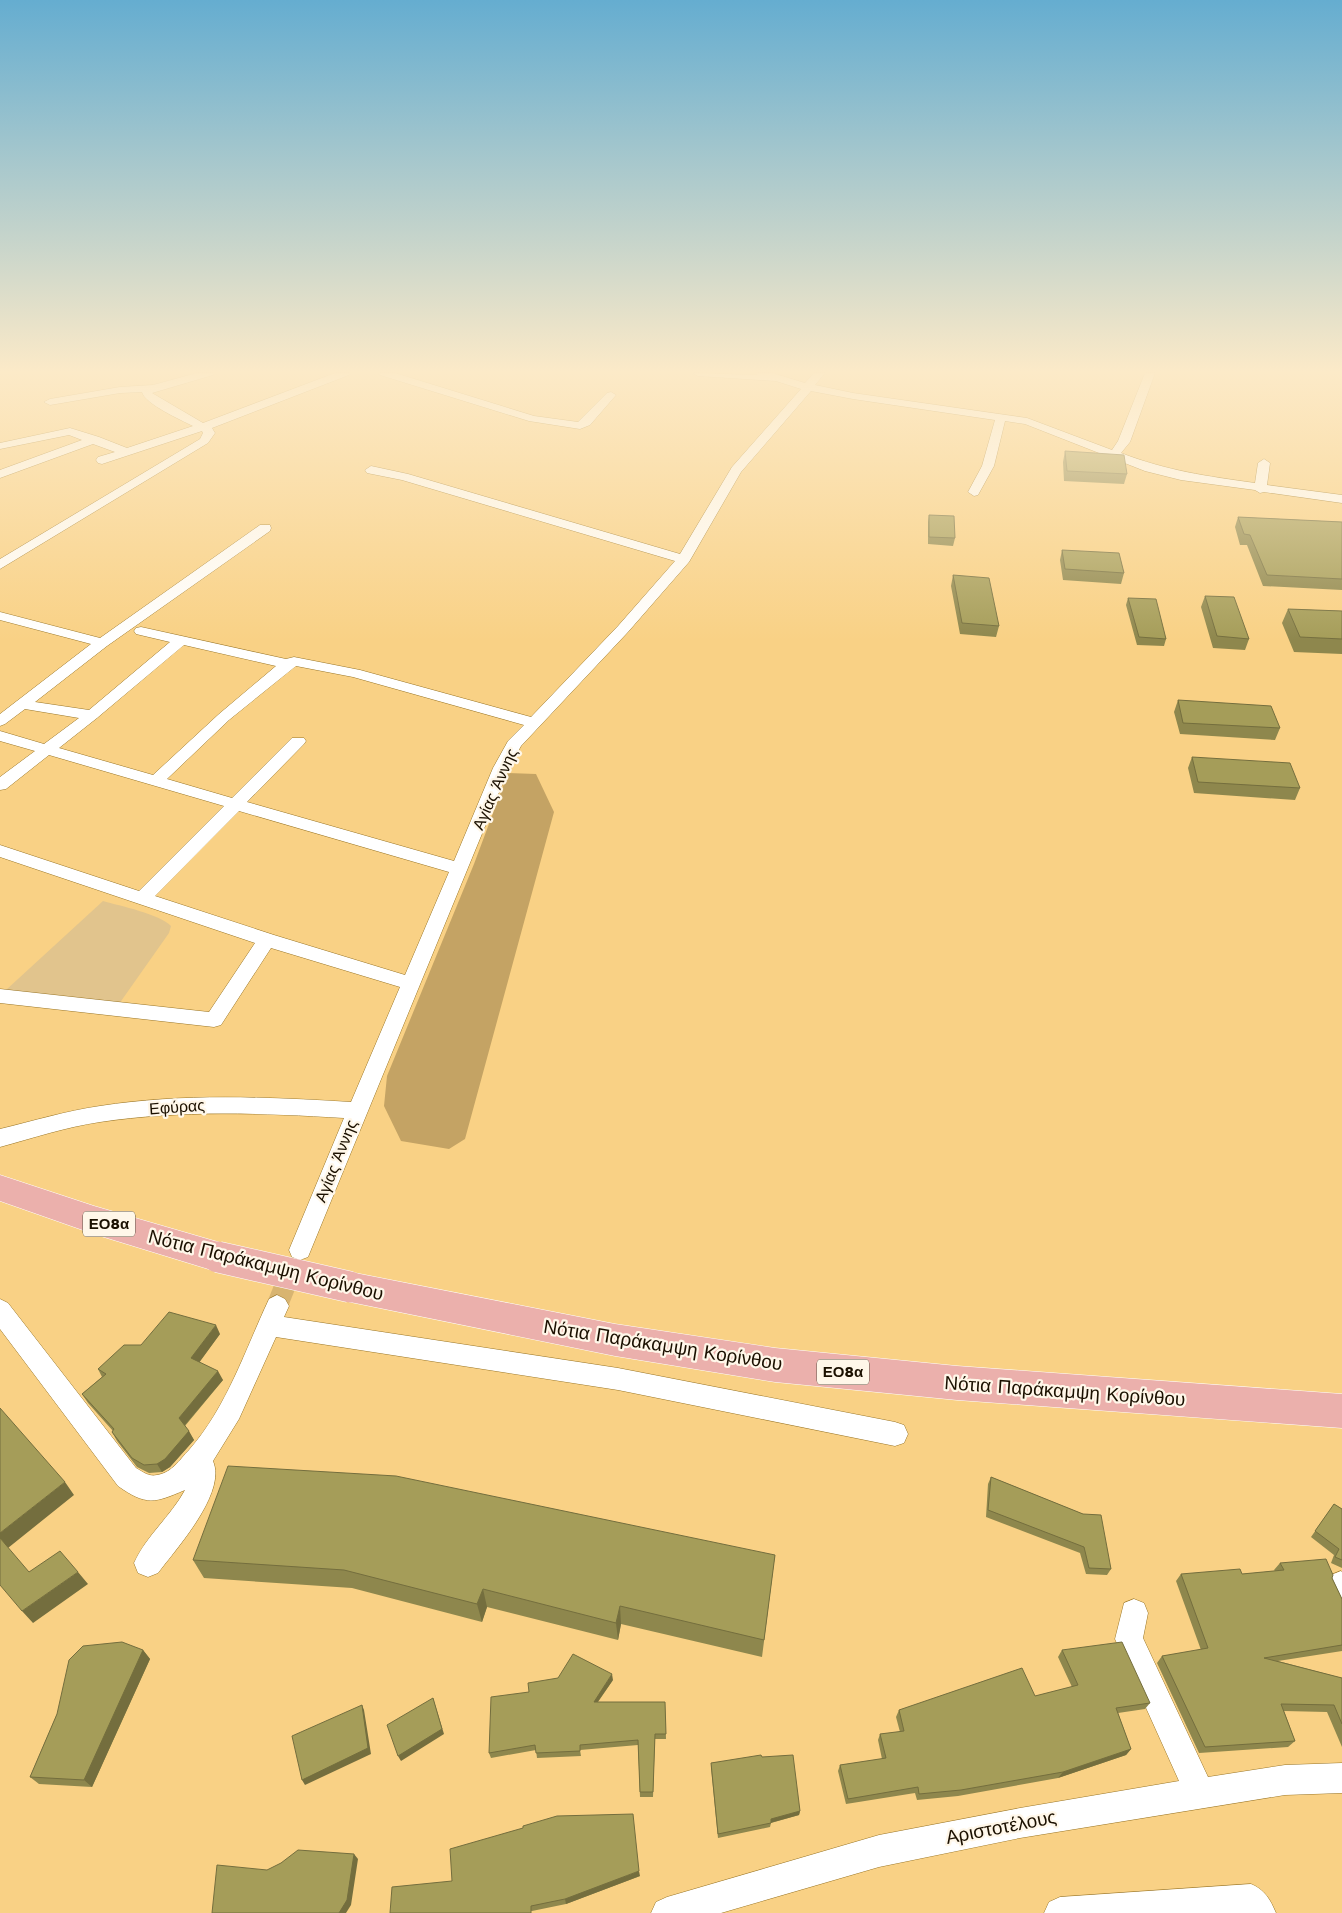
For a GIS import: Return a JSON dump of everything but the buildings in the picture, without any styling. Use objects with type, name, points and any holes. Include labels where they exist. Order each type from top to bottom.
[{"type":"highway","name":"Νότια Παράκαμψη Κορίνθου","points":[[0,1188],[94,1220],[218,1257],[450,1309],[675,1350],[777,1365],[945,1382],[1342,1411]]},
{"type":"street","points":[[0,474],[32,462]]},
{"type":"street","points":[[0,566],[168,462]]},
{"type":"street","name":"Αγίας Άννης","points":[[300,1250],[356,1111],[412,984],[509,752],[514,744],[623,629],[684,559],[736,470],[743,462]]},
{"type":"street","points":[[974,492],[980,484],[988,462]]},
{"type":"street","points":[[1134,462],[1180,476],[1260,489],[1342,499]]},
{"type":"street","points":[[1260,489],[1264,463]]},
{"type":"street","points":[[371,470],[404,477],[684,559]]},
{"type":"street","points":[[0,721],[102,643],[265,528]]},
{"type":"street","points":[[0,616],[102,643]]},
{"type":"street","points":[[141,631],[287,664]]},
{"type":"street","points":[[0,785],[92,715],[181,640]]},
{"type":"street","points":[[155,782],[224,716],[287,664],[294,661],[355,673],[535,723]]},
{"type":"street","points":[[21,704],[92,715]]},
{"type":"street","points":[[0,736],[460,869]]},
{"type":"street","points":[[143,898],[298,741]]},
{"type":"street","points":[[0,852],[267,940],[412,984]]},
{"type":"street","points":[[0,996],[214,1020],[267,940]]},
{"type":"street","name":"Εφύρας","points":[[0,1138],[99,1114],[193,1104],[267,1104],[356,1111]]},
{"type":"street","points":[[0,1310],[127,1478],[142,1487],[158,1488],[176,1482],[219,1433],[229,1415],[273,1316],[434,1352],[618,1379],[895,1434]]},
{"type":"street","points":[[148,1563],[190,1508],[200,1486],[204,1470],[198,1458]]},
{"type":"street","points":[[1134,1613],[1129,1639],[1200,1793]]},
{"type":"street","name":"Αριστοτέλους","points":[[667,1913],[879,1850],[1020,1823],[1200,1793],[1285,1780],[1342,1778]]},
{"type":"street","points":[[1060,1913],[1256,1906]]},
{"type":"shaded area","points":[[508,773],[536,774],[554,812],[465,1139],[449,1149],[401,1141],[384,1106],[387,1076],[474,864]]},
{"type":"shaded area","points":[[103,901],[149,914],[171,926],[169,933],[119,1004],[6,990]]},
{"type":"tunnel","points":[[277,1306],[293,1266]]}]
